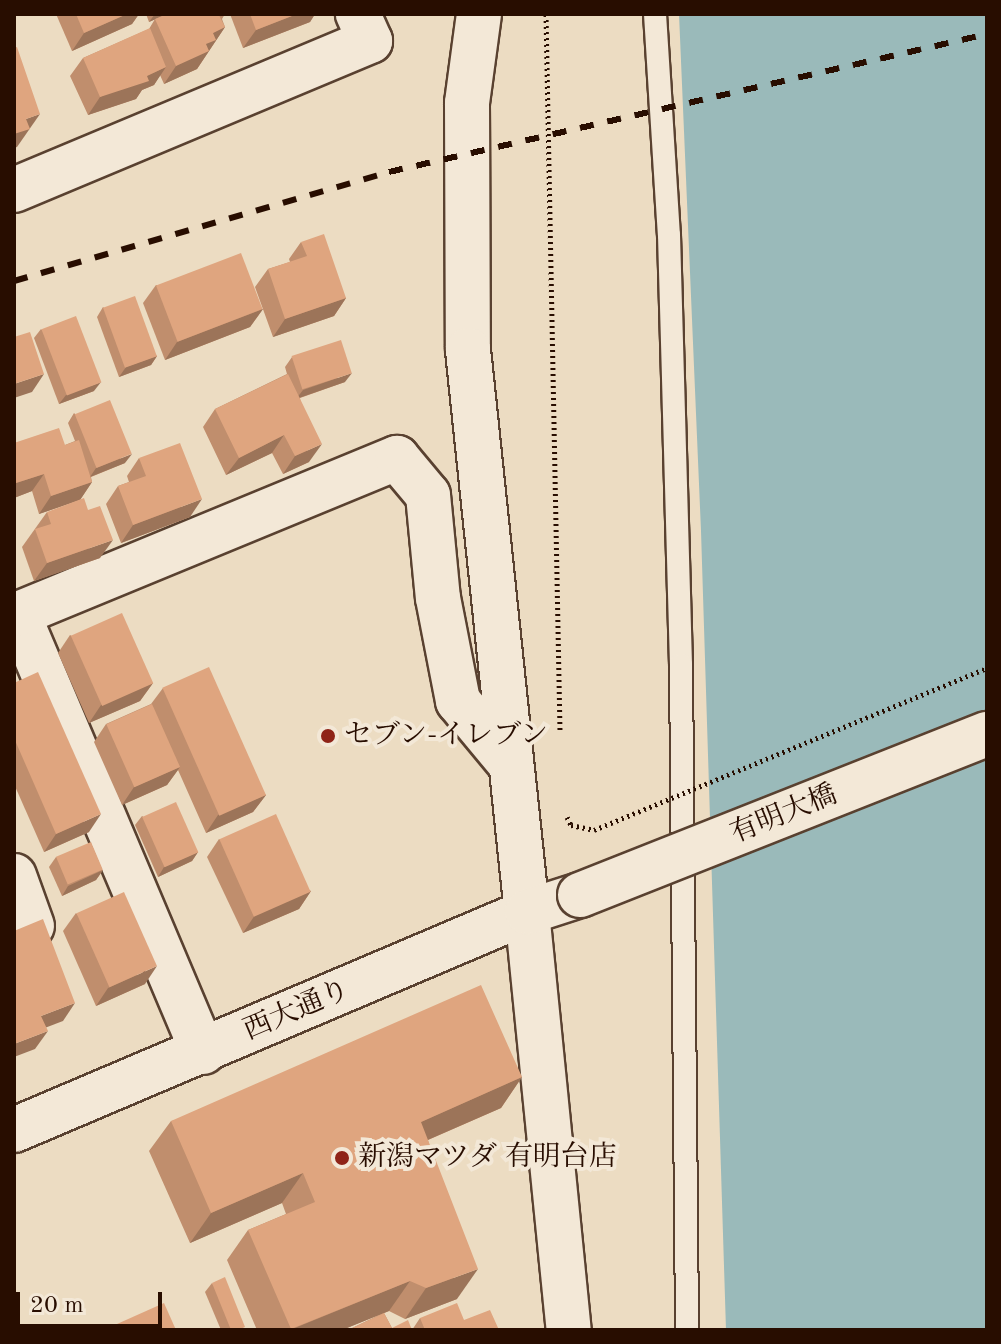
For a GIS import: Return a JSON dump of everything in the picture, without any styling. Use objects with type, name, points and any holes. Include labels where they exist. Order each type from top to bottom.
[{"type":"street","points":[[14,190],[370,41],[358,14]]},
{"type":"street","points":[[479,14],[467,103],[468,350],[507,760],[527,912],[568,1329]]},
{"type":"street","points":[[203,1052],[15,612],[397,458],[428,495],[438,598],[458,701],[507,760]]},
{"type":"street","name":"有明大橋","points":[[580,895],[987,734]]},
{"type":"street","points":[[14,876],[32,926]]},
{"type":"street","name":"西大通り","points":[[14,1130],[527,912],[580,895]]},
{"type":"lane","points":[[655,14],[669,235],[681,665],[687,1330]]},
{"type":"path","points":[[546,14],[560,745]]},
{"type":"path","points":[[561,808],[571,825],[594,830],[987,668]]},
{"type":"water","points":[[679,14],[987,14],[987,1330],[726,1330],[701,531]]},
{"type":"building","points":[[76,14],[127,14],[84,33]]},
{"type":"building","points":[[167,14],[220,14],[225,27],[213,33],[216,40],[206,44],[209,51],[176,66],[155,19]]},
{"type":"building","points":[[250,14],[297,14],[256,30]]},
{"type":"building","points":[[150,28],[166,67],[147,76],[149,81],[100,97],[83,58]]},
{"type":"building","points":[[17,47],[40,114],[26,119],[30,129],[14,134],[14,48]]},
{"type":"building","points":[[324,234],[346,298],[285,319],[268,269],[307,256],[301,242]]},
{"type":"building","points":[[241,253],[263,309],[178,342],[156,286]]},
{"type":"building","points":[[135,296],[157,356],[125,368],[103,308]]},
{"type":"building","points":[[76,316],[101,382],[67,396],[41,329]]},
{"type":"building","points":[[30,332],[44,374],[14,384],[14,337]]},
{"type":"building","points":[[341,340],[352,373],[302,389],[292,356]]},
{"type":"building","points":[[288,374],[322,444],[295,456],[284,435],[239,458],[215,409]]},
{"type":"building","points":[[110,400],[132,454],[96,468],[75,414]]},
{"type":"building","points":[[59,428],[65,445],[79,440],[92,482],[51,496],[44,474],[16,483],[14,443]]},
{"type":"building","points":[[180,443],[202,499],[133,525],[118,486],[146,476],[139,458]]},
{"type":"building","points":[[84,498],[88,510],[100,506],[113,540],[47,563],[35,529],[51,524],[47,512]]},
{"type":"building","points":[[122,613],[153,683],[102,706],[71,636]]},
{"type":"building","points":[[209,667],[266,795],[219,816],[162,688]]},
{"type":"building","points":[[38,672],[101,814],[56,834],[14,738],[14,683]]},
{"type":"building","points":[[152,704],[180,767],[134,787],[106,724]]},
{"type":"building","points":[[176,802],[198,852],[165,867],[142,817]]},
{"type":"building","points":[[276,814],[311,892],[254,917],[219,839]]},
{"type":"building","points":[[91,842],[103,870],[68,884],[56,857]]},
{"type":"building","points":[[124,892],[157,966],[109,987],[76,913]]},
{"type":"building","points":[[43,919],[75,1003],[41,1016],[48,1031],[14,1044],[14,931]]},
{"type":"building","points":[[481,985],[522,1077],[421,1122],[478,1269],[426,1288],[410,1281],[291,1329],[248,1230],[315,1202],[303,1173],[211,1213],[171,1121]]},
{"type":"building","points":[[225,1277],[245,1327],[238,1330],[231,1330],[212,1283]]},
{"type":"building","points":[[164,1303],[176,1330],[120,1330],[117,1324]]},
{"type":"building","points":[[457,1303],[464,1320],[490,1310],[499,1330],[425,1330],[420,1318]]},
{"type":"building","points":[[384,1313],[392,1328],[408,1320],[412,1330],[348,1330]]},
{"type":"railway","points":[[14,281],[389,172],[987,34]]},
{"type":"place","name":"セブン-イレブン","points":[[328,736]]},
{"type":"place","name":"新潟マツダ 有明台店","points":[[342,1158]]}]
